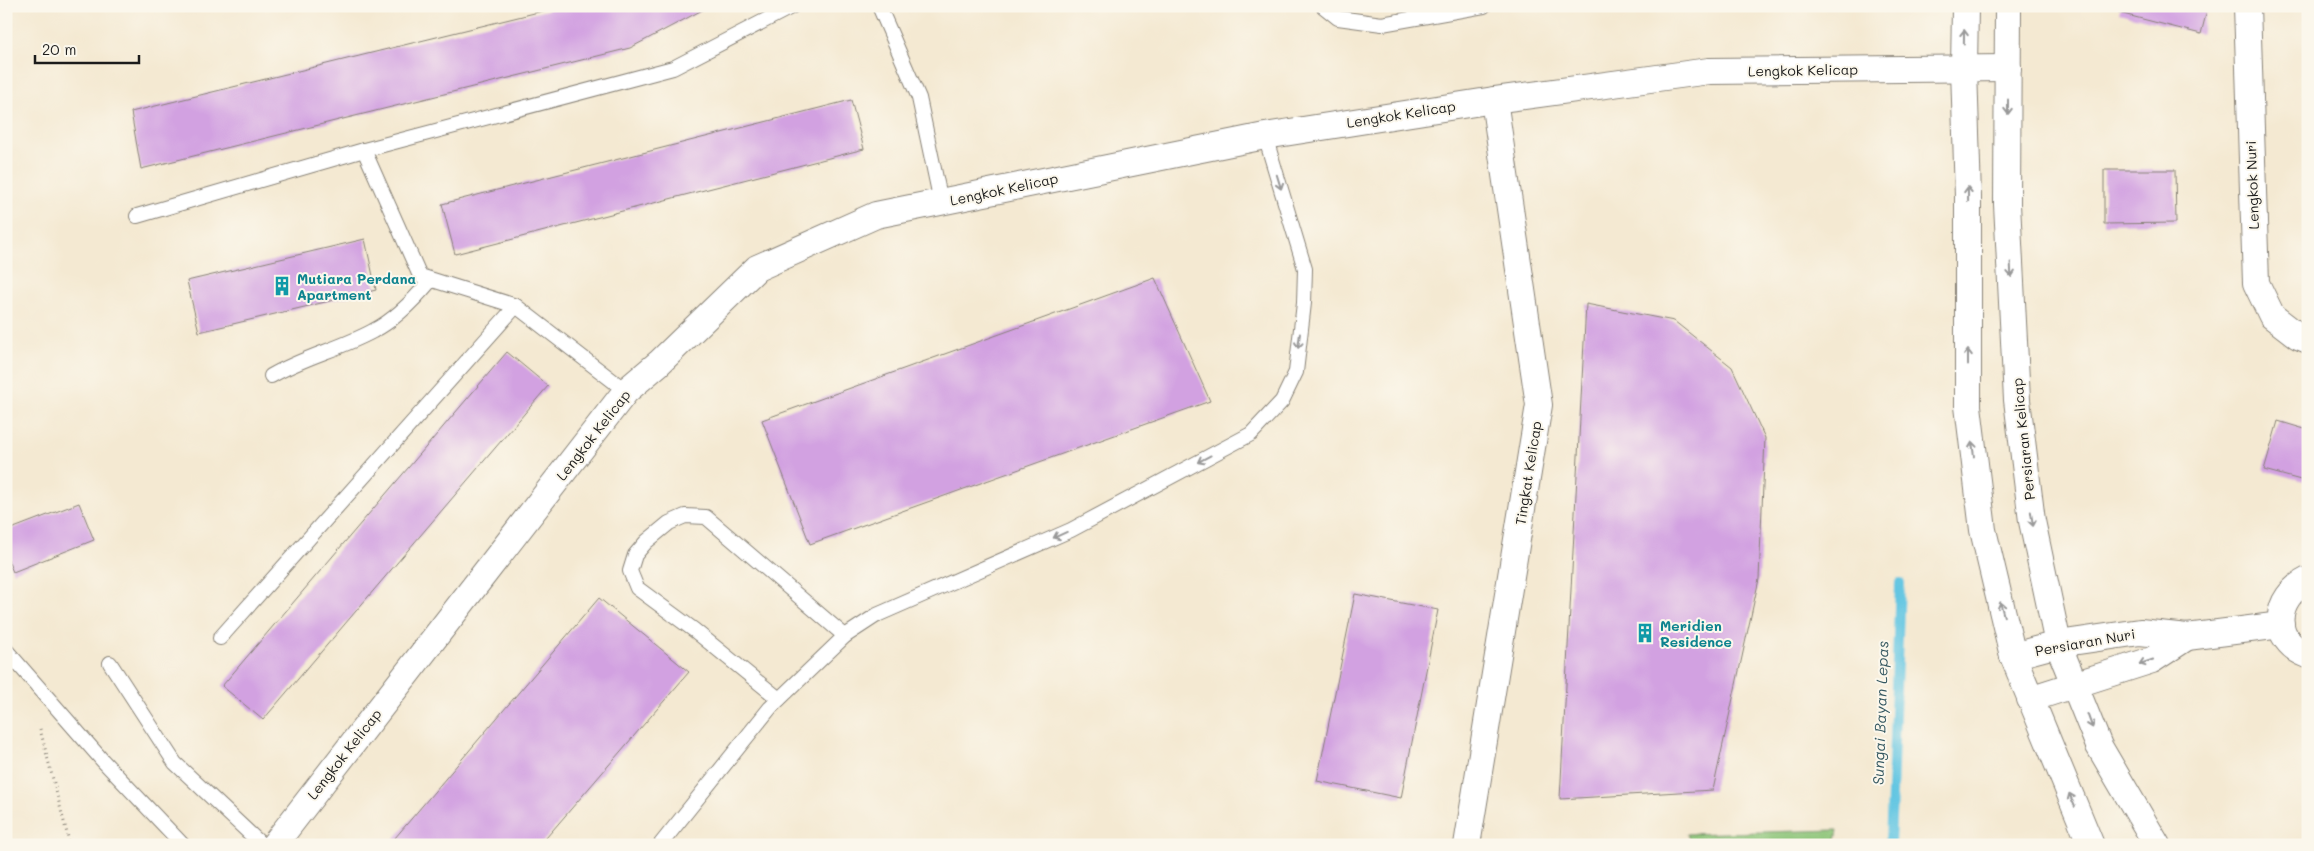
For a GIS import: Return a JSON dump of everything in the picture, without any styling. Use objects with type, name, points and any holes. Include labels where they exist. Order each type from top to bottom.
[{"type":"street","points":[[1965,6],[1964,68],[1968,197],[1968,406],[1982,530],[2013,656],[2091,845]]},
{"type":"street","name":"Persiaran Kelicap","points":[[2008,6],[2007,204],[2018,400],[2032,521],[2058,644],[2076,683],[2099,746],[2158,845]]},
{"type":"street","name":"Lengkok Nuri","points":[[2247,6],[2256,283],[2272,316],[2298,336],[2308,340]]},
{"type":"street","name":"Lengkok Kelicap","points":[[274,845],[626,391],[757,268],[876,215],[1265,136],[1494,100],[1708,71],[2008,68]]},
{"type":"street","name":"Tingkat Kelicap","points":[[1467,845],[1539,405],[1494,100]]},
{"type":"street","points":[[2308,580],[2296,586],[2286,597],[2281,611],[2281,625],[2285,636],[2292,646],[2308,655]]},
{"type":"street","name":"Persiaran Nuri","points":[[2013,656],[2058,644],[2140,632],[2187,637],[2281,625]]},
{"type":"street","name":"Persiaran Nuri","points":[[2030,699],[2152,660],[2187,637]]},
{"type":"lane","points":[[138,216],[364,150],[673,68],[793,6]]},
{"type":"lane","points":[[879,6],[918,98],[941,202]]},
{"type":"lane","points":[[1323,6],[1338,18],[1382,24],[1484,6]]},
{"type":"lane","points":[[660,845],[779,699],[845,636],[877,615],[1071,530],[1251,434],[1282,401],[1296,372],[1304,303],[1305,269],[1265,136]]},
{"type":"lane","points":[[364,150],[420,276],[430,281],[516,306],[626,391]]},
{"type":"lane","points":[[271,376],[293,363],[374,331],[412,302],[430,281]]},
{"type":"lane","points":[[220,638],[516,306]]},
{"type":"lane","points":[[779,699],[694,630],[637,588],[630,571],[635,555],[646,542],[669,523],[685,516],[706,518],[845,636]]},
{"type":"lane","points":[[6,650],[102,761],[184,845]]},
{"type":"lane","points":[[110,663],[175,763],[262,845]]},
{"type":"path","points":[[40,728],[70,845]]},
{"type":"green space","points":[[1838,830],[1835,845],[1691,845],[1687,834]]},
{"type":"building","points":[[563,6],[710,6],[630,48],[141,169],[131,112]]},
{"type":"building","points":[[2121,6],[2208,6],[2201,34],[2119,13]]},
{"type":"building","points":[[851,100],[864,149],[455,254],[442,204]]},
{"type":"building","points":[[2104,170],[2175,170],[2176,223],[2104,224]]},
{"type":"building","name":"Mutiara Perdana Apartment","points":[[365,239],[376,290],[199,332],[187,281]]},
{"type":"building","points":[[1155,278],[1210,401],[810,544],[762,420]]},
{"type":"building","points":[[1586,304],[1674,321],[1732,367],[1765,438],[1759,579],[1713,790],[1560,799]]},
{"type":"building","points":[[507,352],[548,386],[263,720],[222,686]]},
{"type":"building","points":[[2278,421],[2308,430],[2308,482],[2264,470]]},
{"type":"building","points":[[79,503],[94,540],[13,572],[6,556],[6,531]]},
{"type":"building","points":[[1355,594],[1438,610],[1401,798],[1317,781]]},
{"type":"building","points":[[599,598],[689,672],[540,845],[389,845]]},
{"type":"waterway","name":"Sungai Bayan Lepas","points":[[1890,845],[1900,583]]},
{"type":"place","name":"Mutiara Perdana Apartment","points":[[282,286]]},
{"type":"place","name":"Meridien Residence","points":[[1645,633]]}]
